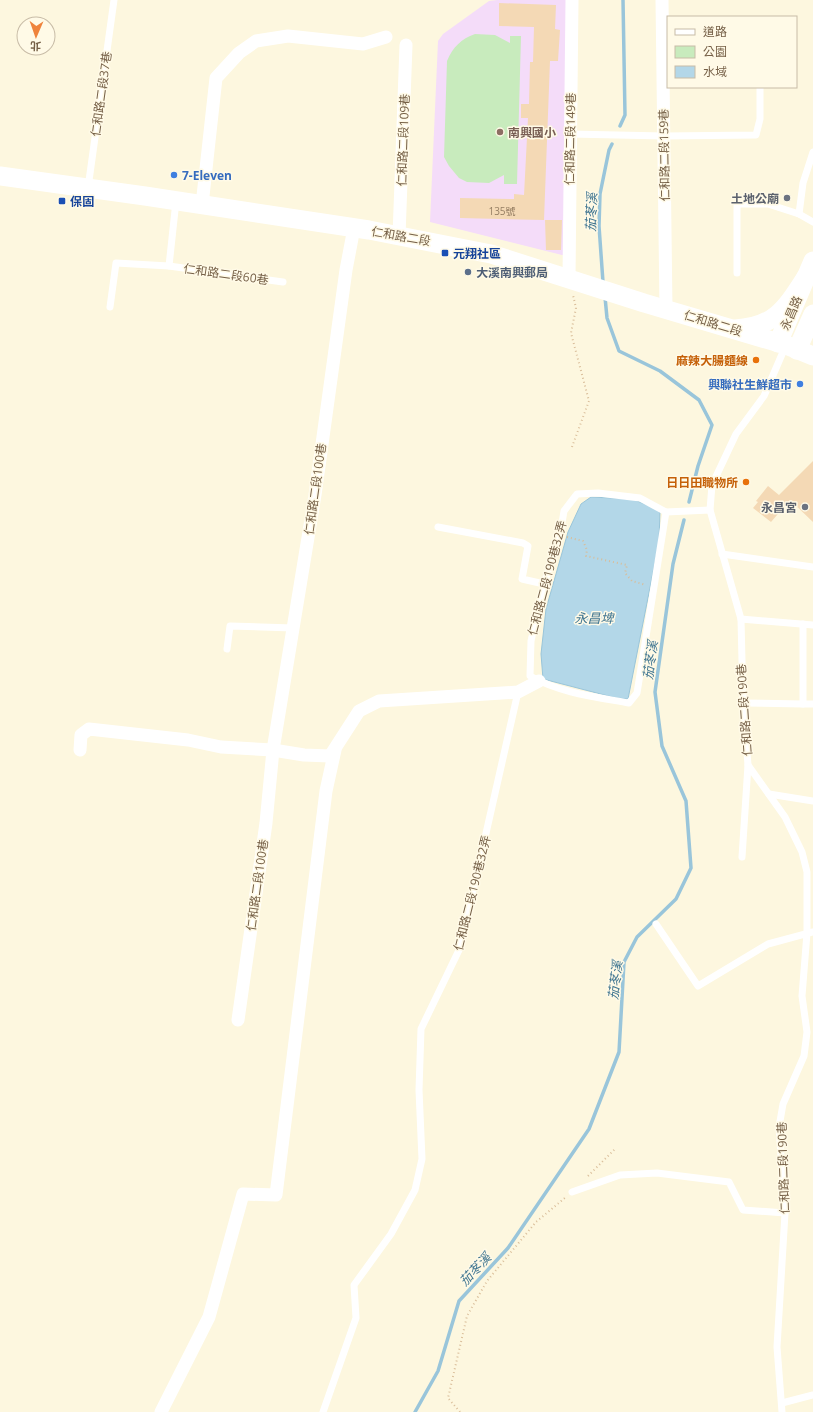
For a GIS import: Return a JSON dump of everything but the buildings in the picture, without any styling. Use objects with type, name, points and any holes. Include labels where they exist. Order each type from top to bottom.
[{"type":"main road","name":"仁和路二段","points":[[0,176],[354,228],[491,254],[794,348]]},
{"type":"main road","points":[[731,329],[753,326],[771,319],[785,309],[809,269]]},
{"type":"main road","name":"永昌路","points":[[794,348],[809,269]]},
{"type":"main road","name":"永昌路","points":[[794,348],[813,314]]},
{"type":"street","name":"仁和路二段149巷","points":[[569,278],[572,0]]},
{"type":"street","name":"仁和路二段159巷","points":[[662,0],[665,56],[664,136],[666,309]]},
{"type":"street","points":[[202,205],[216,78],[239,53],[256,41],[288,36],[363,44],[386,37]]},
{"type":"street","name":"仁和路二段109巷","points":[[399,236],[406,45]]},
{"type":"street","name":"仁和路二段100巷","points":[[238,1020],[266,823],[273,750],[315,495],[346,270],[354,228]]},
{"type":"street","points":[[80,750],[81,736],[88,729],[188,740],[221,747],[273,750],[318,757],[330,756],[359,710],[379,702],[518,692],[539,681]]},
{"type":"street","points":[[161,1412],[209,1317],[242,1194],[276,1195],[326,791],[335,750]]},
{"type":"lane","name":"仁和路二段37巷","points":[[88,188],[114,0]]},
{"type":"lane","points":[[570,134],[664,136],[756,135],[760,119],[760,88]]},
{"type":"lane","points":[[799,214],[803,183],[813,152]]},
{"type":"lane","name":"仁和路二段60巷","points":[[169,266],[176,201]]},
{"type":"lane","points":[[737,273],[737,204],[768,204],[799,214],[813,222]]},
{"type":"lane","name":"仁和路二段60巷","points":[[110,307],[116,264],[169,266],[283,282]]},
{"type":"lane","name":"仁和路二段190巷","points":[[782,1412],[777,1347],[785,1213],[779,1127],[782,1104],[804,1056],[807,1032],[802,996],[810,933],[807,872],[802,852],[785,817],[748,765],[743,703],[741,619],[710,510],[712,485],[736,434],[764,396],[794,348]]},
{"type":"lane","name":"仁和路二段190巷32弄","points":[[539,681],[530,676],[531,641],[544,584],[560,535],[564,511],[577,494],[598,493],[640,498],[666,512]]},
{"type":"lane","points":[[539,681],[578,694],[629,703],[637,693],[666,512],[710,510]]},
{"type":"lane","points":[[438,527],[523,542],[528,546],[522,579],[544,584]]},
{"type":"lane","points":[[722,554],[813,567]]},
{"type":"lane","points":[[741,619],[813,625]]},
{"type":"lane","points":[[803,624],[803,704]]},
{"type":"lane","points":[[227,649],[230,626],[293,628]]},
{"type":"lane","name":"仁和路二段190巷32弄","points":[[323,1412],[356,1318],[354,1286],[391,1234],[415,1190],[422,1159],[419,1090],[421,1029],[460,948],[518,692]]},
{"type":"lane","points":[[743,703],[813,704]]},
{"type":"lane","points":[[742,857],[748,765]]},
{"type":"lane","points":[[769,794],[813,801]]},
{"type":"lane","points":[[656,924],[698,986],[768,944],[810,933]]},
{"type":"lane","points":[[572,1192],[620,1175],[657,1173],[728,1182],[743,1210],[785,1213]]},
{"type":"lane","points":[[782,1403],[813,1395]]},
{"type":"path","points":[[569,278],[575,305],[571,333],[589,401],[572,448]]},
{"type":"path","points":[[575,305],[579,307]]},
{"type":"path","points":[[560,535],[583,540],[587,550],[586,556],[627,566],[625,573],[632,581],[653,586]]},
{"type":"path","points":[[460,1412],[448,1398],[467,1316],[487,1281],[536,1222],[572,1192],[615,1149]]},
{"type":"shaded area","name":"南興國小","points":[[568,0],[566,256],[430,222],[438,41],[443,34],[489,1]]},
{"type":"green space","points":[[475,34],[495,35],[510,43],[510,36],[521,36],[517,184],[504,184],[504,175],[489,183],[467,182],[459,178],[444,157],[447,61],[458,44]]},
{"type":"water","name":"永昌埤","points":[[591,497],[632,499],[660,510],[659,542],[628,699],[616,698],[543,679],[541,654],[546,609],[568,532],[581,504]]},
{"type":"waterway","name":"茄苳溪","points":[[620,126],[625,115],[623,0]]},
{"type":"waterway","name":"茄苳溪","points":[[603,282],[599,226],[600,194],[609,150],[612,144]]},
{"type":"waterway","name":"茄苳溪","points":[[605,297],[607,318],[619,351],[660,371],[699,400],[712,425],[698,466],[689,502]]},
{"type":"waterway","name":"茄苳溪","points":[[415,1412],[438,1371],[459,1301],[508,1248],[589,1129],[619,1052],[624,962],[637,937],[676,899],[691,868],[686,801],[662,746],[655,692],[673,564],[684,520]]},
{"type":"place","name":"南興國小","points":[[500,132]]},
{"type":"place","name":"7-Eleven","points":[[174,175]]},
{"type":"place","name":"土地公廟","points":[[787,198]]},
{"type":"place","name":"保固","points":[[62,201]]},
{"type":"place","name":"元翔社區","points":[[445,253]]},
{"type":"place","name":"大溪南興郵局","points":[[468,272]]},
{"type":"place","name":"麻辣大腸麵線","points":[[756,360]]},
{"type":"place","name":"興聯社生鮮超市","points":[[800,384]]},
{"type":"place","name":"日日田職物所","points":[[746,482]]},
{"type":"place","name":"永昌宮","points":[[805,507]]}]
